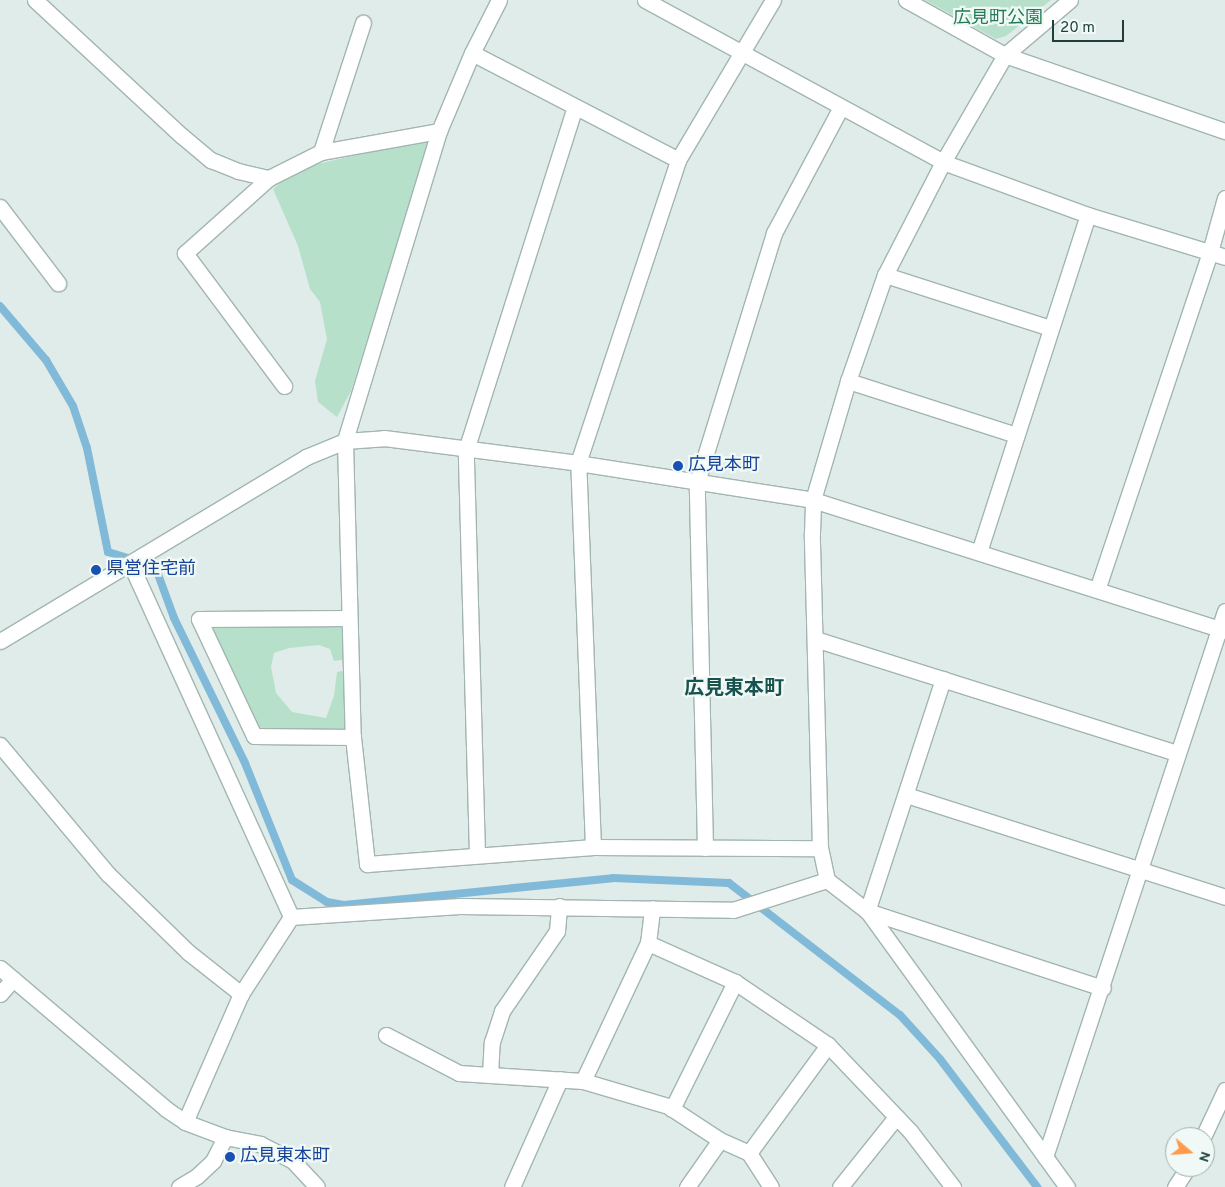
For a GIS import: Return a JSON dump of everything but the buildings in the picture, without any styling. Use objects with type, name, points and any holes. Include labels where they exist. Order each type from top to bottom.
[{"type":"street","points":[[35,0],[211,160],[238,171],[269,178]]},
{"type":"street","points":[[499,0],[472,53],[439,131],[345,440],[348,618],[353,737],[366,864],[477,854],[593,848],[820,848]]},
{"type":"street","points":[[645,0],[840,109],[943,162],[1088,215],[1225,257]]},
{"type":"street","points":[[593,848],[578,463],[678,160],[743,55],[773,0]]},
{"type":"street","points":[[906,0],[1005,55],[1225,131]]},
{"type":"street","points":[[1067,1187],[866,911],[827,880],[820,848],[813,500],[848,381],[885,275],[943,162],[1005,55],[1070,0]]},
{"type":"street","points":[[322,152],[363,23]]},
{"type":"street","points":[[472,53],[678,160]]},
{"type":"street","points":[[477,854],[466,450],[575,107]]},
{"type":"street","points":[[705,848],[697,482],[774,234],[840,109]]},
{"type":"street","points":[[284,386],[185,253],[269,178],[322,152],[439,131]]},
{"type":"street","points":[[1097,590],[1210,252],[1225,198]]},
{"type":"street","points":[[0,207],[58,283]]},
{"type":"street","points":[[979,552],[1088,215]]},
{"type":"street","points":[[885,275],[1050,328]]},
{"type":"street","points":[[848,381],[1016,434]]},
{"type":"street","points":[[0,641],[306,457],[345,440],[384,438],[578,463],[813,500],[1222,630]]},
{"type":"street","points":[[130,563],[291,917]]},
{"type":"street","points":[[1045,1157],[1102,988],[1177,753],[1222,630],[1225,611]]},
{"type":"street","points":[[348,618],[199,619],[254,736],[353,737]]},
{"type":"street","points":[[815,639],[1177,753]]},
{"type":"street","points":[[866,911],[943,679]]},
{"type":"street","points":[[0,745],[108,874],[188,952],[241,994]]},
{"type":"street","points":[[906,795],[1225,897]]},
{"type":"street","points":[[291,917],[460,906],[733,910],[827,880]]},
{"type":"street","points":[[490,1075],[492,1042],[502,1011],[557,931],[558,906]]},
{"type":"street","points":[[583,1081],[648,943],[652,908]]},
{"type":"street","points":[[866,911],[1102,988]]},
{"type":"street","points":[[185,1122],[241,994],[291,917]]},
{"type":"street","points":[[648,943],[735,982],[828,1045],[896,1117],[953,1187]]},
{"type":"street","points":[[0,968],[185,1122],[224,1137],[260,1144],[293,1161],[317,1187]]},
{"type":"street","points":[[0,994],[13,979]]},
{"type":"street","points":[[672,1109],[735,982]]},
{"type":"street","points":[[386,1034],[459,1073],[583,1081],[672,1109],[720,1140],[749,1153],[770,1187]]},
{"type":"street","points":[[749,1153],[828,1045]]},
{"type":"street","points":[[512,1187],[560,1079]]},
{"type":"street","points":[[1208,1127],[1225,1090]]},
{"type":"street","points":[[840,1187],[896,1117]]},
{"type":"street","points":[[179,1187],[197,1176],[213,1161],[224,1137]]},
{"type":"street","points":[[687,1187],[720,1140]]},
{"type":"green space","name":"広見町公園","points":[[925,0],[1051,0],[1006,36],[996,39]]},
{"type":"green space","points":[[430,138],[351,391],[337,417],[318,402],[315,381],[327,339],[320,302],[310,289],[298,246],[273,189],[296,169]]},
{"type":"green space","points":[[344,623],[347,659],[334,661],[330,649],[319,645],[289,648],[274,653],[271,667],[276,693],[292,712],[326,718],[334,696],[337,672],[346,670],[350,733],[258,730],[207,627]]},
{"type":"waterway","points":[[0,306],[46,360],[73,406],[87,448],[108,552],[155,566],[174,618],[245,763],[292,880],[327,902],[344,905],[613,878],[729,883],[900,1015],[940,1059],[1037,1187]]},
{"type":"place","name":"広見本町","points":[[678,466]]},
{"type":"place","name":"県営住宅前","points":[[96,570]]},
{"type":"place","name":"広見東本町","points":[[230,1157]]},
{"type":"district","name":"広見東本町","points":[[734,689]]}]
